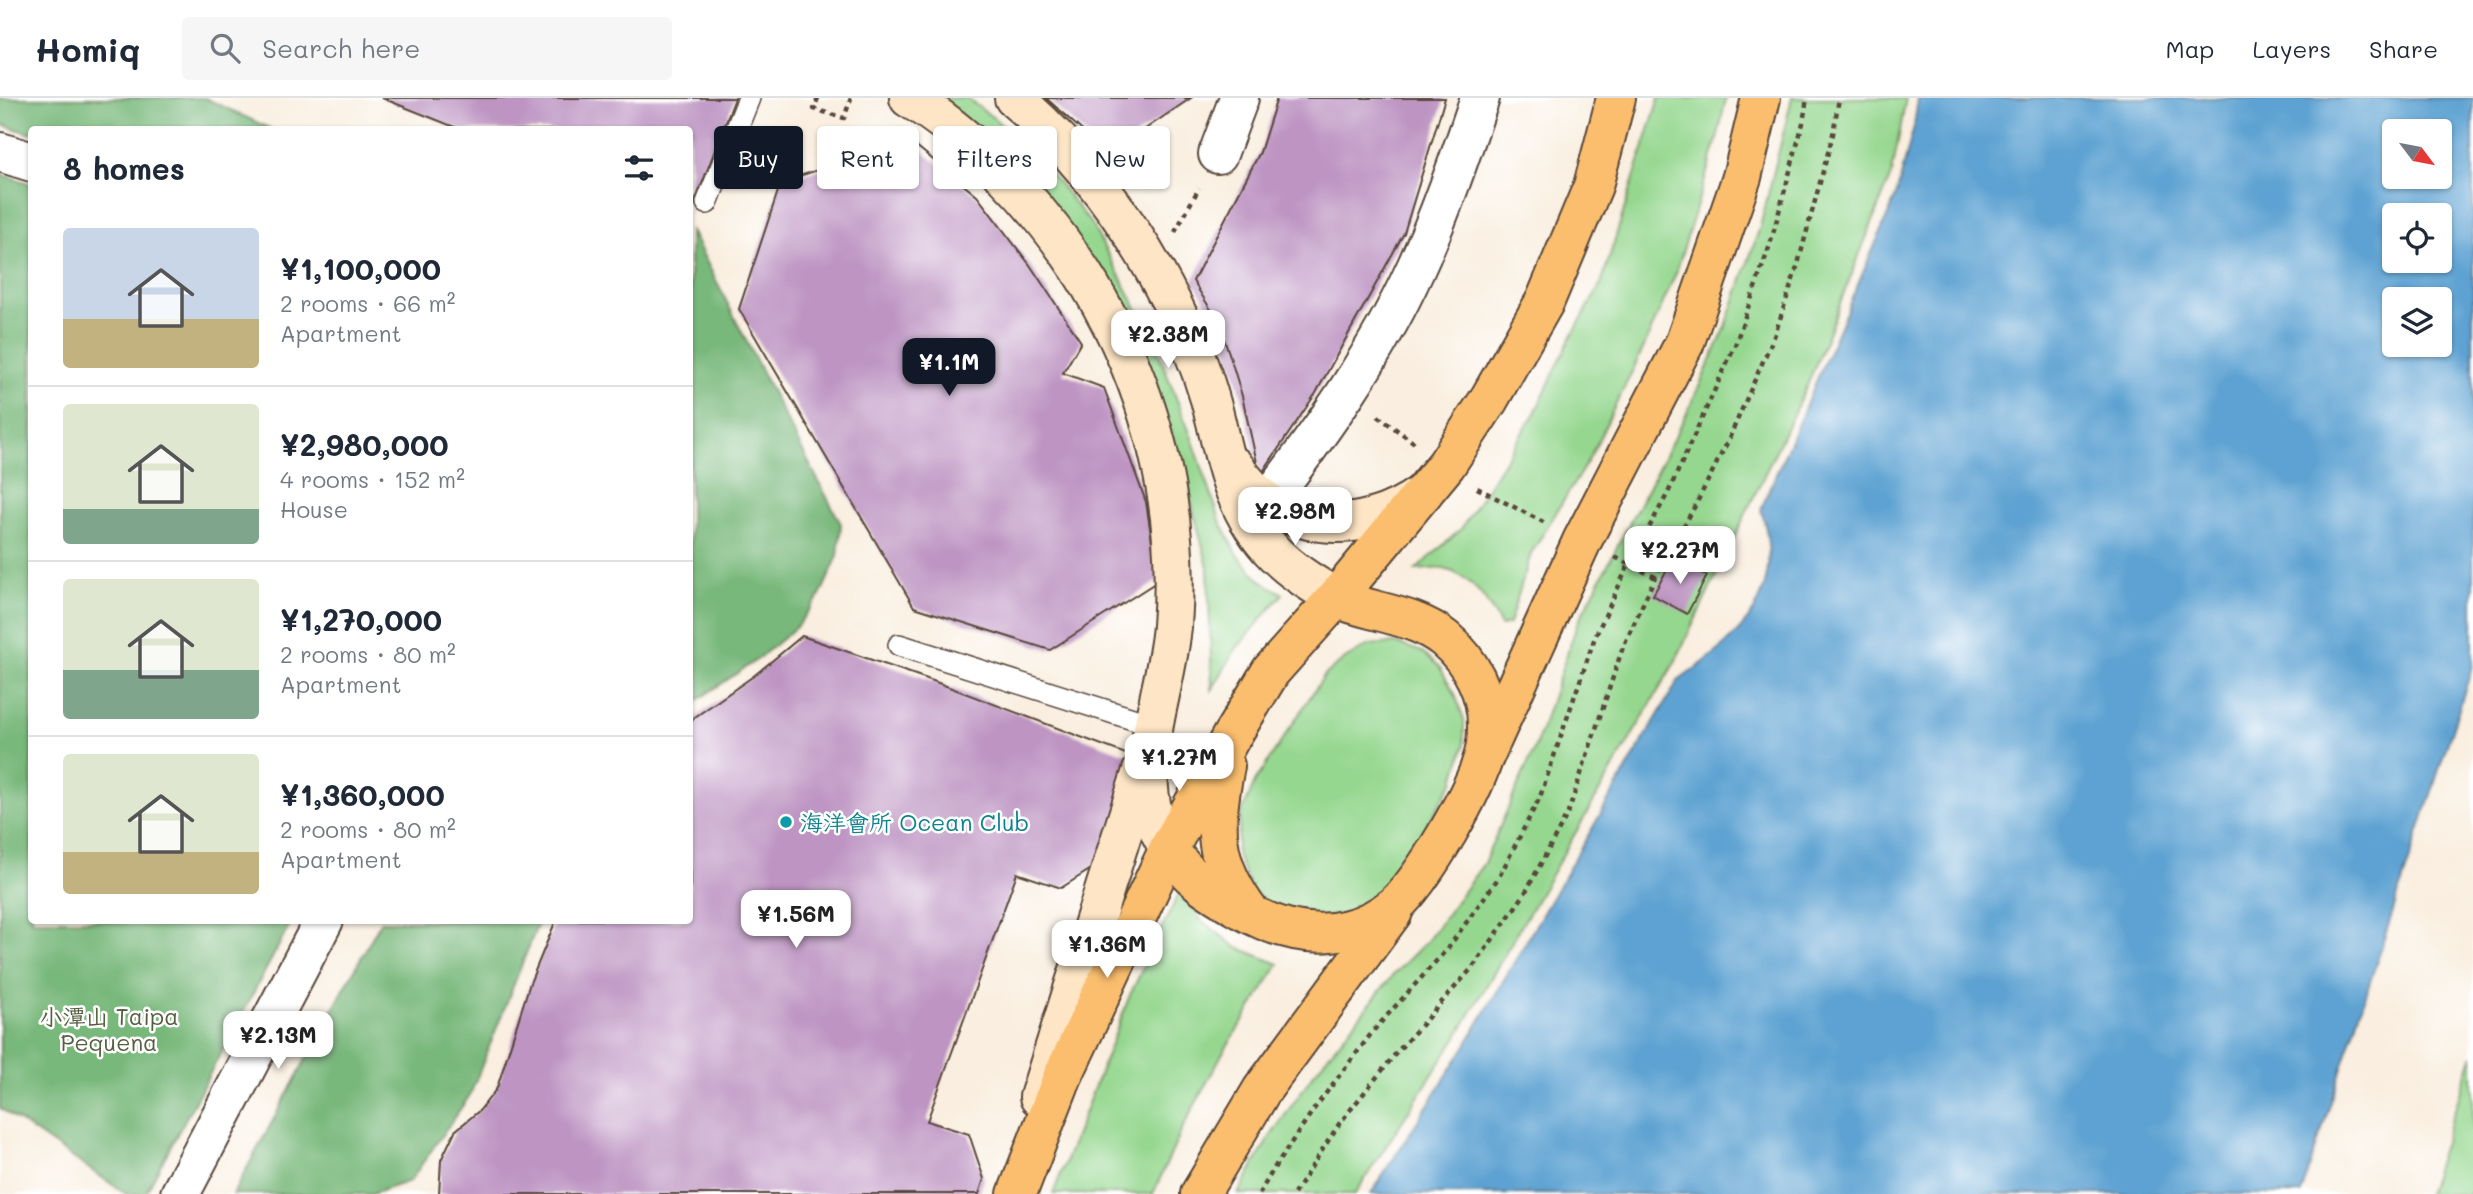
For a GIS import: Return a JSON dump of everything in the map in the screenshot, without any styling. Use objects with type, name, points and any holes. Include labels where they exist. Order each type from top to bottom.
[{"type":"main road","points":[[1017,1194],[1062,1078],[1169,848],[1231,737],[1271,671],[1425,492],[1488,401],[1545,301],[1593,186],[1616,98]]},
{"type":"main road","points":[[1200,1194],[1262,1090],[1409,890],[1450,828],[1582,541],[1685,342],[1742,177],[1761,98]]},
{"type":"main road","points":[[1336,598],[1429,628],[1459,653],[1471,669],[1485,706],[1487,726],[1481,764]]},
{"type":"main road","points":[[1231,737],[1218,802],[1216,827],[1226,874],[1237,896],[1252,916]]},
{"type":"main road","points":[[1169,848],[1191,876],[1210,891],[1252,916],[1310,933],[1347,929],[1381,915],[1409,890]]},
{"type":"street","points":[[909,98],[990,160],[1053,230],[1104,308],[1138,383],[1155,439],[1165,486],[1172,556],[1172,626],[1166,674],[1147,772],[1154,817],[1169,848]]},
{"type":"street","points":[[1014,98],[1067,149],[1101,189],[1131,231],[1182,323],[1201,372],[1224,450],[1249,485],[1268,501],[1303,519],[1346,524],[1368,521],[1388,514],[1425,492]]},
{"type":"street","points":[[1218,154],[1239,98]]},
{"type":"street","points":[[1268,501],[1318,436],[1369,357],[1413,274],[1450,187],[1480,98]]},
{"type":"street","points":[[0,152],[28,161]]},
{"type":"street","points":[[1217,429],[1226,469],[1238,500],[1254,528],[1275,554],[1299,575],[1336,598]]},
{"type":"street","points":[[1009,1194],[1152,737]]},
{"type":"street","points":[[180,1194],[322,924]]},
{"type":"lane","points":[[707,203],[750,98]]},
{"type":"lane","points":[[899,645],[1152,737]]},
{"type":"path","points":[[818,98],[814,108],[844,118],[851,98]]},
{"type":"path","points":[[1294,1194],[1339,1124],[1397,1052],[1473,967],[1524,895],[1568,813],[1622,650],[1655,577],[1728,441],[1775,334],[1798,264],[1833,134],[1839,98]]},
{"type":"path","points":[[1154,270],[1218,154]]},
{"type":"green space","points":[[0,98],[205,98],[265,126],[28,126],[28,133],[0,124]]},
{"type":"green space","points":[[937,98],[966,98],[1003,126],[959,126]]},
{"type":"green space","points":[[1659,98],[1726,98],[1717,140],[1676,273],[1643,349],[1590,457],[1531,554],[1509,624],[1501,626],[1485,599],[1463,577],[1441,568],[1416,570],[1461,529],[1535,413],[1569,341],[1601,284]]},
{"type":"green space","points":[[1792,98],[1906,98],[1892,173],[1809,381],[1675,662],[1456,1038],[1355,1194],[1238,1194],[1268,1140],[1314,1073],[1394,974],[1428,940],[1484,863],[1536,745],[1578,622],[1687,413],[1725,329],[1760,227]]},
{"type":"green space","name":"小潭山 Taipa Pequena","points":[[0,174],[28,183],[28,924],[290,924],[145,1194],[126,1194],[0,1108]]},
{"type":"green space","points":[[1057,181],[1092,225],[1151,334],[1193,441],[1221,523],[1239,557],[1260,580],[1283,594],[1235,650],[1212,690],[1208,567],[1181,463],[1149,371],[1008,189],[1057,189]]},
{"type":"green space","points":[[693,235],[841,524],[838,556],[820,596],[796,627],[758,659],[693,703]]},
{"type":"green space","points":[[1395,643],[1422,652],[1439,666],[1455,694],[1464,720],[1464,747],[1454,780],[1406,861],[1366,912],[1289,920],[1251,890],[1236,853],[1241,815],[1255,782],[1324,676],[1369,645]]},
{"type":"green space","points":[[1182,887],[1201,920],[1236,947],[1279,964],[1222,1054],[1183,1127],[1153,1194],[1053,1194],[1130,995]]},
{"type":"green space","points":[[379,924],[538,924],[470,1095],[410,1181],[372,1194],[233,1194]]},
{"type":"green space","points":[[2473,1054],[2473,1194],[2427,1194]]},
{"type":"water","points":[[1918,98],[2473,98],[2473,665],[2301,1194],[1371,1194],[1466,1045],[1678,681],[1722,647],[1754,610],[1764,589],[1768,566],[1768,539],[1761,509],[1896,196],[1914,126]]},
{"type":"building","points":[[382,98],[735,98],[724,126],[714,126],[714,153],[693,207],[693,126],[452,126]]},
{"type":"building","points":[[1046,98],[1191,98],[1150,126],[1077,126]]},
{"type":"building","points":[[1277,98],[1445,98],[1404,233],[1316,393],[1260,476],[1229,353],[1216,318],[1193,281],[1260,152]]},
{"type":"building","points":[[919,148],[933,160],[933,189],[968,189],[977,196],[1030,265],[1081,342],[1063,373],[1104,388],[1146,502],[1158,581],[1050,650],[914,607],[739,309],[779,189],[803,189],[803,175],[817,170],[817,189],[919,189]]},
{"type":"building","points":[[1674,557],[1707,576],[1687,614],[1653,595]]},
{"type":"building","points":[[802,636],[933,681],[1139,759],[1099,864],[1061,888],[1017,873],[927,1121],[969,1134],[984,1179],[979,1194],[439,1194],[441,1160],[455,1131],[480,1110],[497,1088],[530,983],[554,924],[693,924],[693,719],[755,675]]},
{"type":"place","name":"海洋會所 Ocean Club","points":[[786,822]]}]
